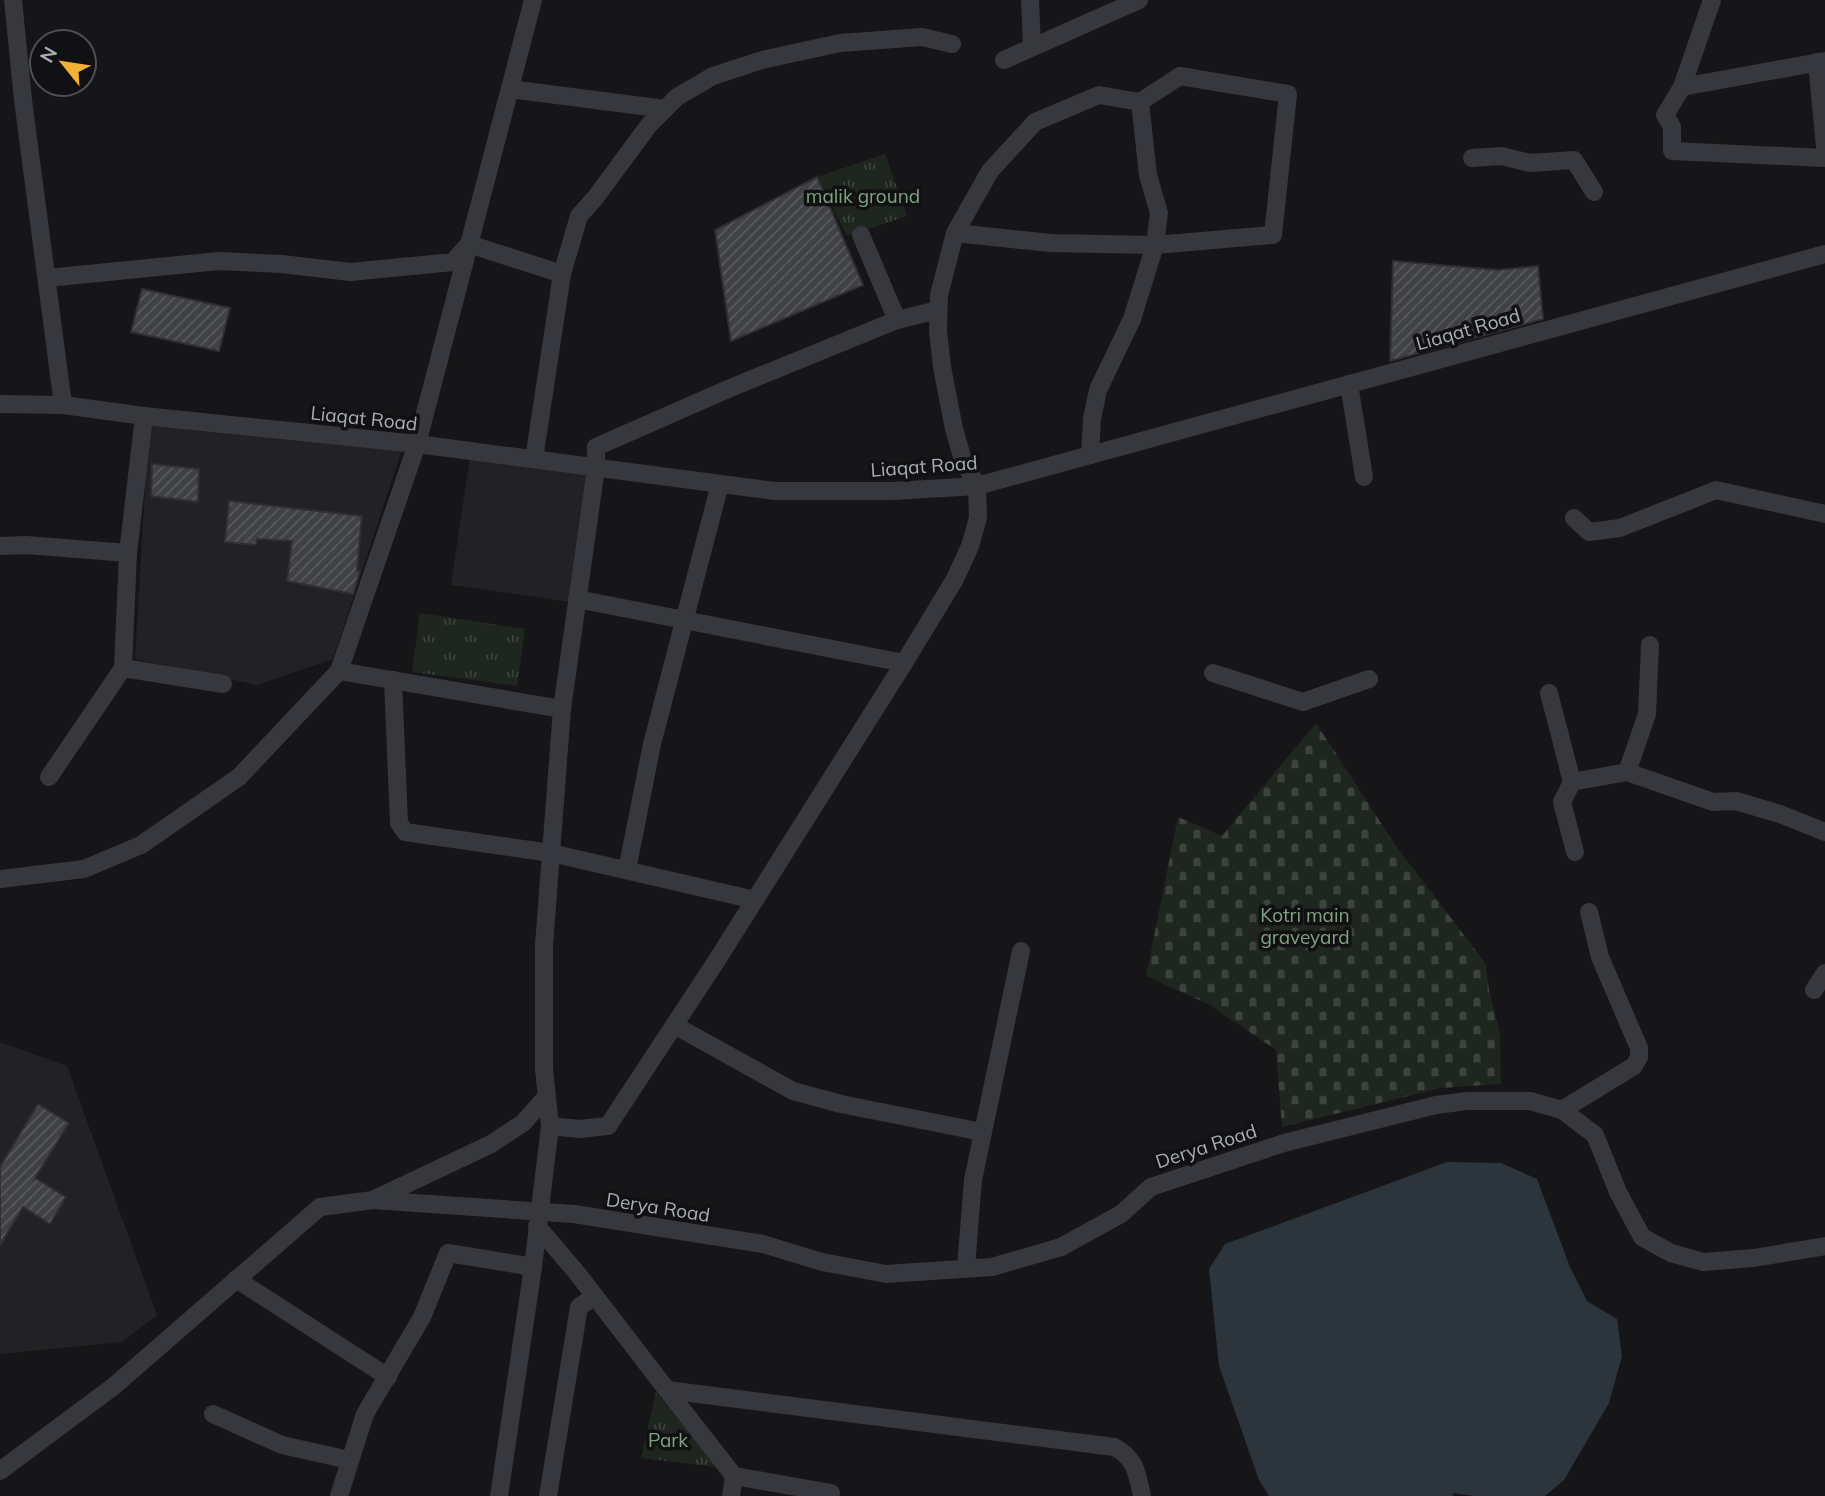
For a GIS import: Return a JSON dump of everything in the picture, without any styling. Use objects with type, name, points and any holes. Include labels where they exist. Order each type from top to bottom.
[{"type":"street","points":[[13,0],[23,100],[63,405]]},
{"type":"street","points":[[0,878],[84,869],[141,845],[239,777],[339,671],[417,444],[533,0]]},
{"type":"street","points":[[1030,0],[1032,47]]},
{"type":"street","points":[[1004,60],[1139,0]]},
{"type":"street","points":[[1712,0],[1682,87],[1665,115],[1672,127],[1672,151],[1825,158]]},
{"type":"street","points":[[534,459],[562,274],[579,216],[649,124],[677,97],[713,76],[762,60],[840,43],[882,38],[922,37],[952,44]]},
{"type":"street","points":[[1682,87],[1821,61],[1825,146]]},
{"type":"street","points":[[550,1126],[580,1129],[608,1126],[755,900],[904,663],[955,579],[970,547],[978,519],[977,486],[963,460],[954,429],[942,367],[938,310],[939,295],[955,233],[990,171],[1035,122],[1099,94],[1140,102],[1180,75],[1288,94],[1273,235],[1154,245],[1050,243],[955,233]]},
{"type":"street","points":[[510,89],[665,109]]},
{"type":"street","points":[[1090,455],[1092,419],[1098,390],[1132,319],[1154,245],[1159,213],[1148,175],[1140,102]]},
{"type":"street","points":[[1472,158],[1501,156],[1530,163],[1574,160],[1594,192]]},
{"type":"street","points":[[861,235],[897,320]]},
{"type":"street","points":[[47,278],[219,261],[282,264],[350,272],[384,270],[453,262],[469,244]]},
{"type":"street","points":[[469,244],[562,274]]},
{"type":"street","name":"Liaqat Road","points":[[0,404],[63,405],[417,444],[789,491],[893,491],[977,486],[1825,254]]},
{"type":"street","points":[[499,1496],[533,1267],[550,1126],[544,1069],[544,945],[562,709],[596,468],[596,447],[897,320],[938,310]]},
{"type":"street","points":[[1349,384],[1364,477]]},
{"type":"street","points":[[49,777],[123,668],[128,553],[144,416]]},
{"type":"street","points":[[627,870],[652,744],[720,484]]},
{"type":"street","points":[[1574,518],[1589,532],[1620,528],[1716,490],[1825,514]]},
{"type":"street","points":[[0,546],[26,545],[128,553]]},
{"type":"street","points":[[577,599],[904,663]]},
{"type":"street","points":[[1627,772],[1647,714],[1650,645]]},
{"type":"street","points":[[123,668],[223,684]]},
{"type":"street","points":[[339,671],[562,709]]},
{"type":"street","points":[[1213,673],[1303,702],[1369,679]]},
{"type":"street","points":[[393,680],[399,823],[405,832],[551,853],[755,900]]},
{"type":"street","points":[[1549,692],[1572,782],[1562,802],[1575,852]]},
{"type":"street","points":[[1572,782],[1627,772],[1713,802],[1736,801],[1780,814],[1825,832]]},
{"type":"street","points":[[1562,1111],[1634,1066],[1639,1057],[1639,1048],[1600,957],[1589,912]]},
{"type":"street","points":[[966,1267],[972,1181],[1021,951]]},
{"type":"street","points":[[1814,990],[1825,973]]},
{"type":"street","points":[[674,1025],[793,1091],[841,1104],[982,1132]]},
{"type":"street","points":[[0,1471],[114,1386],[320,1207],[373,1200],[491,1144],[523,1122],[547,1096]]},
{"type":"street","name":"Derya Road","points":[[373,1200],[538,1219],[575,1214],[763,1244],[822,1262],[886,1274],[992,1266],[1060,1247],[1121,1214],[1151,1186],[1284,1143],[1436,1105],[1466,1101],[1530,1101],[1562,1111],[1595,1135],[1618,1192],[1642,1237],[1671,1253],[1703,1262],[1754,1258],[1825,1246]]},
{"type":"street","points":[[538,1219],[734,1476],[831,1493],[830,1496]]},
{"type":"street","points":[[340,1496],[365,1414],[422,1317],[448,1253],[533,1267]]},
{"type":"street","points":[[236,1279],[388,1377]]},
{"type":"street","points":[[548,1496],[579,1307],[595,1296]]},
{"type":"street","points":[[667,1390],[1114,1447],[1126,1453],[1136,1468],[1142,1496]]},
{"type":"street","points":[[213,1414],[282,1445],[349,1460]]},
{"type":"street","points":[[731,1496],[734,1476]]},
{"type":"shaded area","points":[[149,421],[402,450],[333,659],[257,685],[135,659]]},
{"type":"shaded area","points":[[470,456],[590,471],[571,602],[451,585]]},
{"type":"shaded area","points":[[0,1042],[67,1066],[157,1315],[122,1342],[0,1354]]},
{"type":"shaded area","points":[[1447,1162],[1501,1163],[1537,1179],[1570,1267],[1587,1301],[1617,1319],[1622,1356],[1609,1403],[1564,1480],[1545,1496],[1474,1496],[1453,1493],[1453,1496],[1269,1496],[1259,1480],[1219,1366],[1209,1269],[1225,1244]]},
{"type":"green space","name":"malik ground","points":[[885,154],[907,216],[847,236],[817,177]]},
{"type":"green space","points":[[420,613],[525,629],[517,686],[412,672]]},
{"type":"green space","name":"Kotri main graveyard","points":[[1316,723],[1396,846],[1486,964],[1489,990],[1500,1034],[1501,1084],[1441,1088],[1282,1127],[1276,1050],[1208,1004],[1146,976],[1178,817],[1222,836]]},
{"type":"green space","name":"Park","points":[[656,1392],[717,1467],[641,1458]]},
{"type":"building","points":[[817,177],[863,285],[731,341],[715,230]]},
{"type":"building","points":[[1393,261],[1498,270],[1538,266],[1543,319],[1390,361]]},
{"type":"building","points":[[142,289],[230,308],[219,351],[131,332]]},
{"type":"building","points":[[152,464],[199,469],[198,502],[151,496]]},
{"type":"building","points":[[229,501],[362,516],[357,570],[360,571],[353,594],[287,581],[292,541],[257,539],[256,545],[225,542]]},
{"type":"building","points":[[38,1104],[69,1123],[35,1178],[66,1197],[50,1224],[23,1207],[0,1245],[0,1167]]}]
